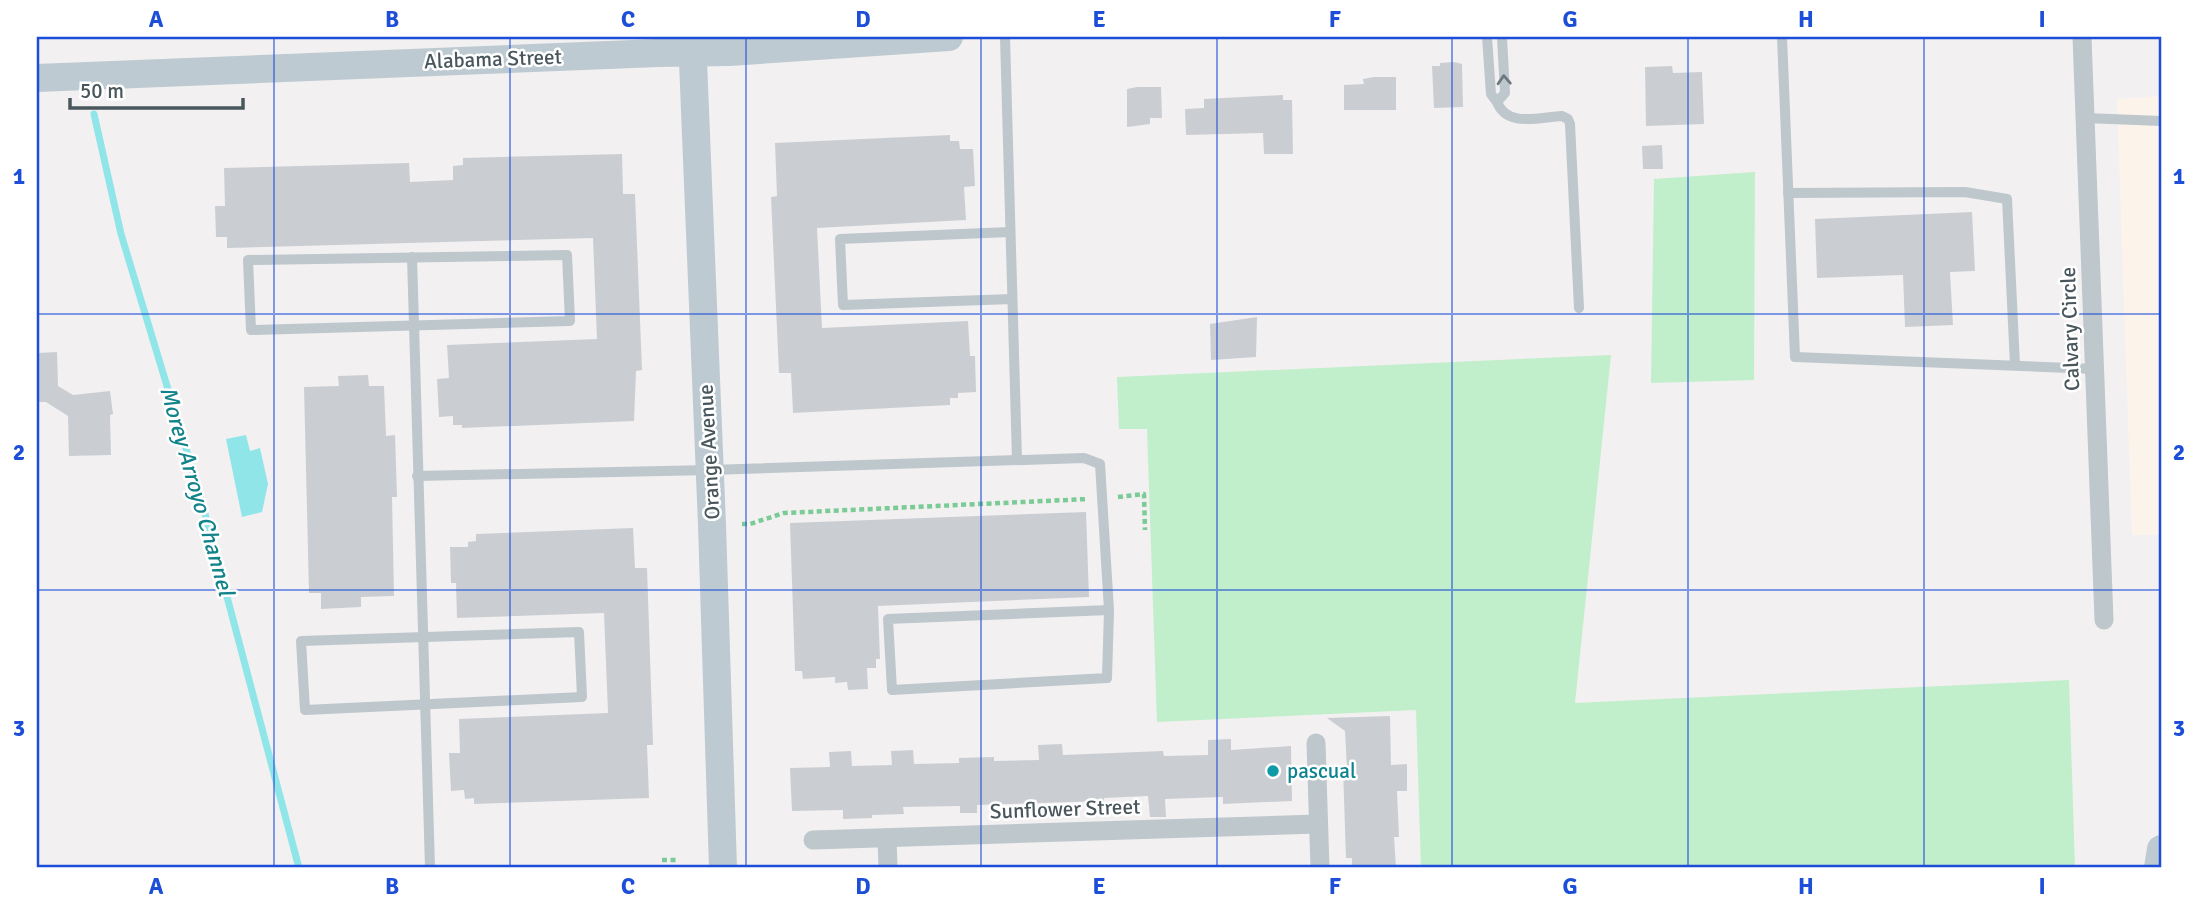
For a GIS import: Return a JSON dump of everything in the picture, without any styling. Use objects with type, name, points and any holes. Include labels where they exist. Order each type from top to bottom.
[{"type":"main road","name":"Alabama Street","points":[[37,78],[692,45],[729,52],[948,37]]},
{"type":"main road","name":"Orange Avenue","points":[[692,45],[723,868]]},
{"type":"main road","points":[[2158,868],[2161,849]]},
{"type":"street","name":"Calvary Circle","points":[[2082,37],[2104,620]]},
{"type":"street","points":[[1316,744],[1320,868]]},
{"type":"street","name":"Sunflower Street","points":[[813,840],[1318,824]]},
{"type":"street","points":[[887,838],[888,868]]},
{"type":"lane","points":[[1005,37],[1017,460]]},
{"type":"lane","points":[[1487,37],[1491,94],[1501,112],[1513,119],[1562,116],[1568,119],[1570,124],[1579,308]]},
{"type":"lane","points":[[1497,102],[1505,93],[1502,37]]},
{"type":"lane","points":[[1782,37],[1795,357],[2094,369]]},
{"type":"lane","points":[[2085,118],[2161,121]]},
{"type":"lane","points":[[1788,193],[1965,192],[2007,199],[2015,365]]},
{"type":"lane","points":[[1010,232],[840,239],[843,305],[1012,299]]},
{"type":"lane","points":[[568,255],[570,321],[251,330],[248,260],[412,257],[568,255]]},
{"type":"lane","points":[[412,257],[430,868]]},
{"type":"lane","points":[[417,476],[1084,458],[1100,464],[1104,498],[1109,610],[1107,678],[892,690],[888,619],[1109,610]]},
{"type":"lane","points":[[579,632],[582,696],[425,703],[305,710],[301,641],[579,632]]},
{"type":"path","points":[[741,524],[750,524],[784,513],[969,506],[1144,495],[1145,530]]},
{"type":"path","points":[[662,860],[677,860]]},
{"type":"shaded area","points":[[2161,96],[2161,535],[2132,535],[2117,99]]},
{"type":"green space","points":[[1755,172],[1754,380],[1651,383],[1654,179]]},
{"type":"green space","points":[[1611,355],[1575,703],[2069,680],[2075,868],[1421,868],[1416,710],[1157,722],[1147,429],[1119,429],[1117,377]]},
{"type":"water","points":[[246,435],[250,451],[260,448],[268,484],[262,512],[242,517],[226,439]]},
{"type":"building","points":[[1454,62],[1462,64],[1463,107],[1434,108],[1432,66]]},
{"type":"building","points":[[1672,66],[1673,73],[1702,72],[1704,124],[1646,126],[1645,67]]},
{"type":"building","points":[[1396,77],[1396,110],[1344,110],[1344,85],[1364,84],[1363,79]]},
{"type":"building","points":[[1161,87],[1162,118],[1150,118],[1150,124],[1127,127],[1127,89]]},
{"type":"building","points":[[1283,95],[1283,100],[1292,100],[1293,154],[1264,154],[1263,133],[1186,135],[1185,109],[1204,108],[1204,99]]},
{"type":"building","points":[[950,135],[950,141],[959,141],[960,149],[973,149],[975,186],[964,187],[966,220],[817,228],[822,328],[968,321],[970,356],[975,356],[976,392],[958,393],[958,398],[950,398],[950,405],[793,413],[791,373],[779,373],[771,197],[777,196],[775,143]]},
{"type":"building","points":[[1662,145],[1663,169],[1643,169],[1642,146]]},
{"type":"building","points":[[622,154],[623,194],[635,194],[642,370],[636,371],[634,421],[462,428],[462,425],[453,425],[453,416],[439,417],[437,379],[449,378],[447,345],[597,339],[593,238],[227,248],[227,237],[216,237],[215,206],[225,206],[224,168],[409,163],[410,182],[453,180],[453,166],[463,165],[463,158]]},
{"type":"building","points":[[1972,212],[1975,271],[1950,272],[1953,325],[1905,327],[1903,275],[1817,278],[1815,219]]},
{"type":"building","points":[[1257,317],[1256,357],[1211,360],[1210,324]]},
{"type":"building","points":[[57,352],[58,386],[73,395],[110,391],[113,414],[110,415],[111,455],[69,456],[68,416],[46,402],[37,402],[37,353]]},
{"type":"building","points":[[368,375],[369,386],[384,386],[386,436],[395,435],[397,497],[392,497],[394,596],[361,597],[361,607],[321,609],[321,593],[309,593],[304,387],[339,386],[338,376]]},
{"type":"building","points":[[1086,512],[1089,597],[878,606],[880,659],[876,659],[876,668],[867,668],[868,689],[848,690],[847,682],[835,683],[835,677],[803,679],[802,671],[795,671],[790,523]]},
{"type":"building","points":[[633,528],[635,568],[647,568],[653,745],[647,745],[649,798],[474,804],[474,798],[465,799],[464,790],[451,791],[449,753],[460,753],[459,719],[608,713],[604,613],[457,618],[456,583],[451,583],[450,547],[468,547],[468,542],[476,541],[476,534]]},
{"type":"building","points":[[1390,716],[1391,765],[1407,764],[1407,791],[1397,791],[1399,837],[1394,837],[1396,868],[1352,868],[1352,858],[1346,858],[1343,769],[1347,769],[1345,731],[1327,718]]},
{"type":"building","points":[[1231,739],[1231,750],[1291,746],[1292,801],[1223,804],[1223,797],[1165,799],[1166,817],[1150,817],[1148,796],[1104,798],[1104,801],[977,805],[977,813],[960,813],[960,806],[903,807],[904,814],[872,815],[872,818],[843,819],[843,810],[792,811],[790,768],[830,767],[829,752],[851,751],[852,766],[892,765],[891,751],[913,750],[914,764],[959,763],[959,758],[994,757],[994,761],[1039,760],[1038,745],[1062,744],[1063,755],[1163,751],[1164,756],[1208,755],[1208,740]]},
{"type":"waterway","name":"Morey Arroyo Channel","points":[[94,114],[121,234],[200,495],[299,868]]},
{"type":"place","name":"pascual","points":[[1273,771]]}]
